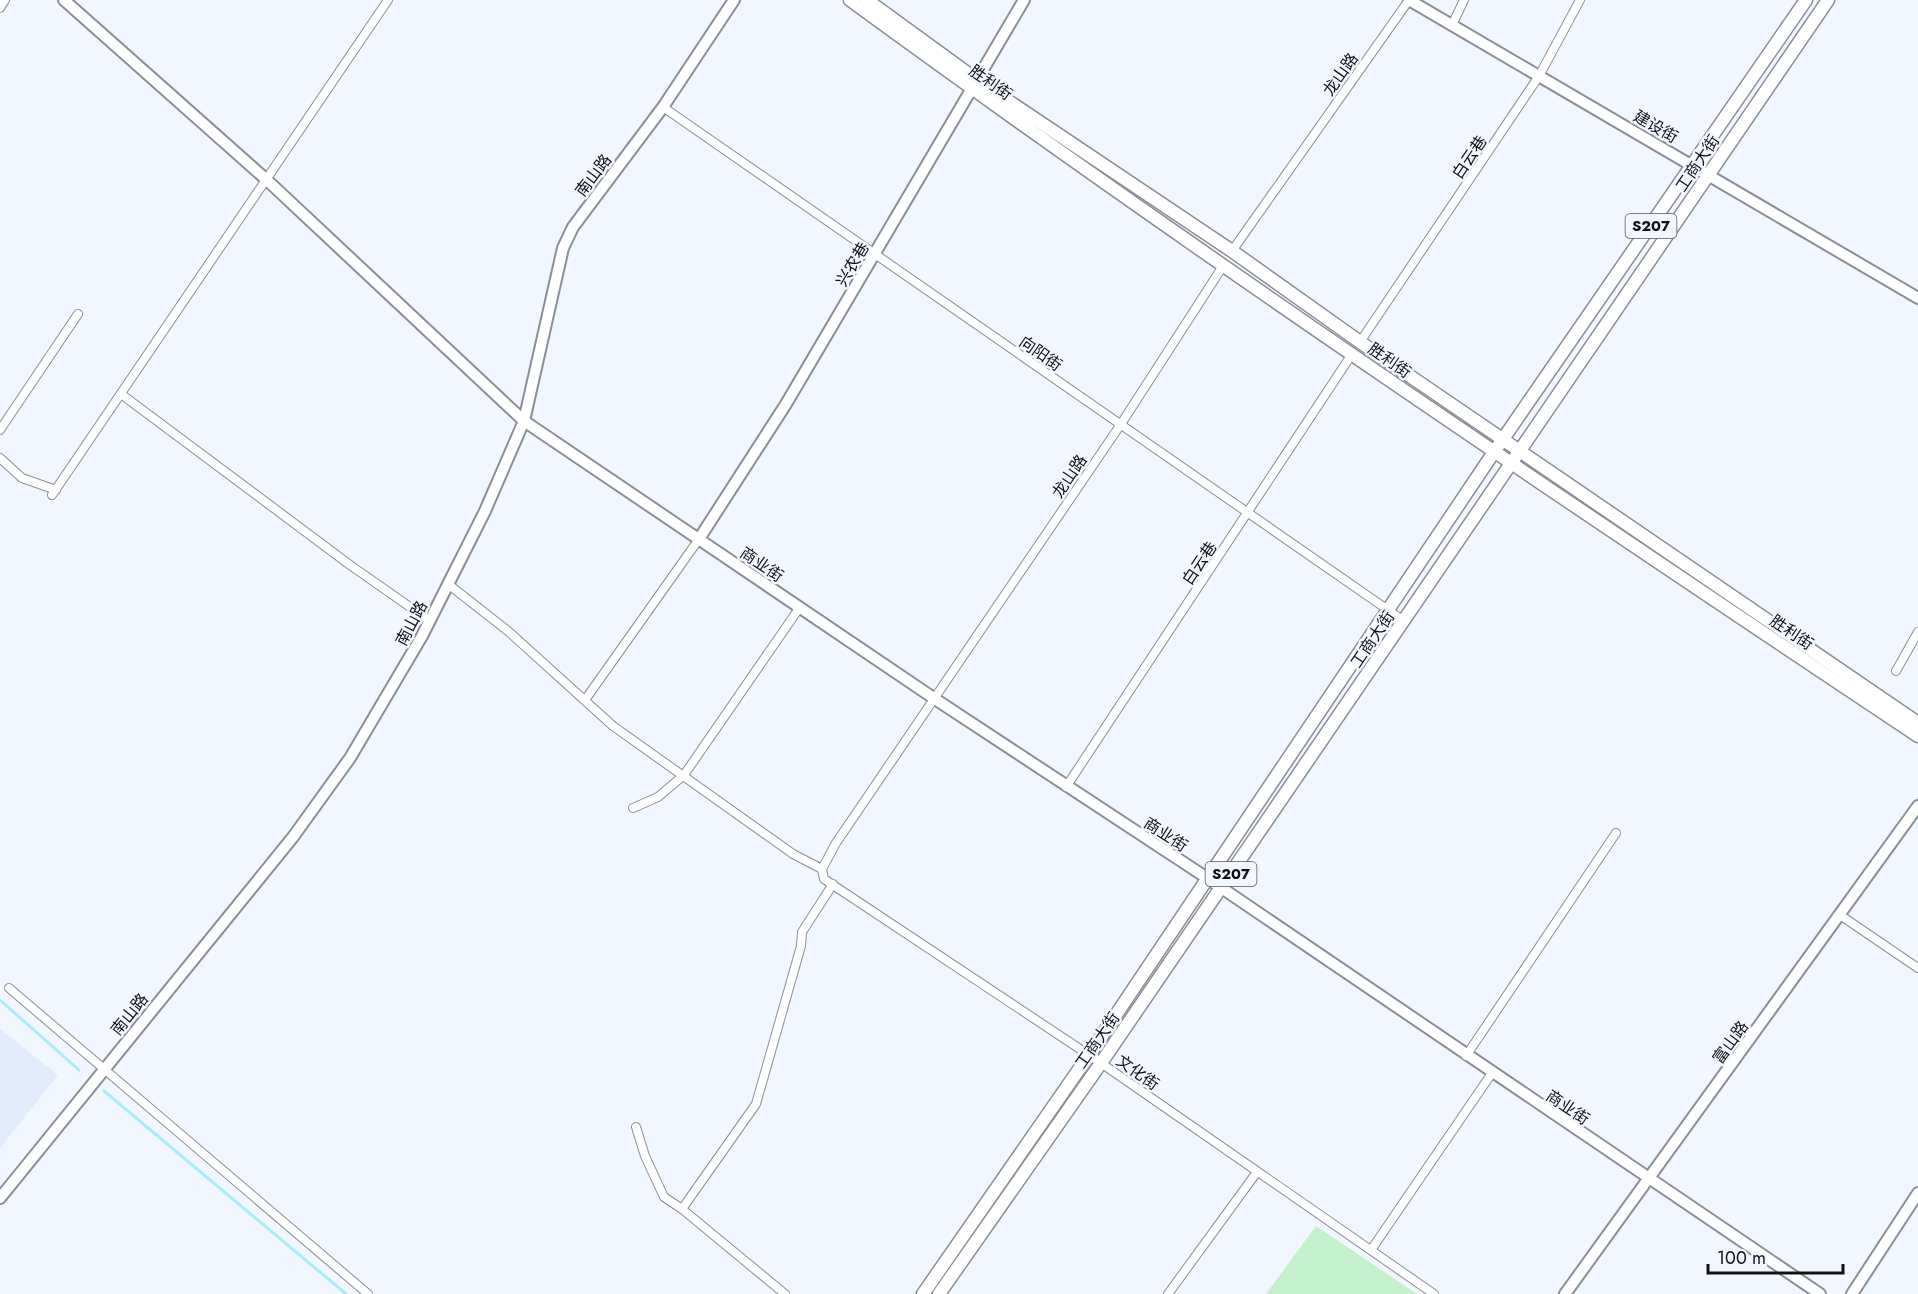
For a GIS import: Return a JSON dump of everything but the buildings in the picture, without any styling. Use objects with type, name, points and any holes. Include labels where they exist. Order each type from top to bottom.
[{"type":"main road","name":"胜利街","points":[[849,0],[1232,251],[1360,342],[1918,723]]},
{"type":"main road","name":"胜利街","points":[[867,0],[974,84],[1223,266],[1511,464],[1918,736]]},
{"type":"main road","name":"工商大街","points":[[923,1294],[1089,1055],[1494,452],[1806,0]]},
{"type":"main road","name":"工商大街","points":[[939,1294],[1101,1063],[1828,0]]},
{"type":"street","points":[[0,8],[5,0]]},
{"type":"street","name":"商业街","points":[[64,0],[269,182],[524,421],[934,699],[1221,888],[1820,1294]]},
{"type":"street","points":[[0,458],[22,478],[54,493],[388,0]]},
{"type":"street","name":"南山路","points":[[0,1198],[293,837],[350,758],[430,621],[485,511],[524,421],[563,248],[573,227],[663,107],[734,0]]},
{"type":"street","name":"兴农巷","points":[[699,539],[786,404],[1024,0]]},
{"type":"street","name":"建设街","points":[[1409,0],[1918,298]]},
{"type":"street","name":"龙山路","points":[[1232,251],[1409,0]]},
{"type":"street","points":[[1452,25],[1464,0]]},
{"type":"street","name":"白云巷","points":[[1360,342],[1539,76],[1580,0]]},
{"type":"street","name":"向阳街","points":[[663,107],[1389,608],[1404,621]]},
{"type":"street","name":"龙山路","points":[[822,869],[836,843],[1121,424],[1223,266]]},
{"type":"street","points":[[0,430],[78,314]]},
{"type":"street","name":"白云巷","points":[[1066,787],[1352,354]]},
{"type":"street","points":[[121,393],[350,565],[430,621]]},
{"type":"street","points":[[585,700],[699,539]]},
{"type":"street","points":[[448,584],[508,631],[613,726],[793,854],[822,869]]},
{"type":"street","points":[[633,808],[658,797],[684,775],[800,607]]},
{"type":"street","points":[[1896,671],[1918,632]]},
{"type":"street","name":"富山路","points":[[1565,1294],[1918,806]]},
{"type":"street","points":[[1466,1056],[1616,833]]},
{"type":"street","name":"文化街","points":[[822,869],[824,879],[1101,1063],[1434,1294]]},
{"type":"street","points":[[682,1209],[756,1104],[801,946],[802,932],[833,884]]},
{"type":"street","points":[[1840,915],[1918,968]]},
{"type":"street","points":[[9,988],[368,1294]]},
{"type":"street","points":[[1371,1250],[1492,1073]]},
{"type":"street","points":[[636,1128],[645,1156],[664,1197],[682,1209],[785,1294]]},
{"type":"street","points":[[1168,1294],[1257,1172]]},
{"type":"street","points":[[1852,1294],[1918,1193]]},
{"type":"shaded area","points":[[0,1029],[58,1075],[0,1148]]},
{"type":"green space","points":[[1316,1226],[1417,1294],[1266,1294]]},
{"type":"waterway","points":[[0,1000],[79,1070]]},
{"type":"waterway","points":[[104,1091],[346,1294]]}]
